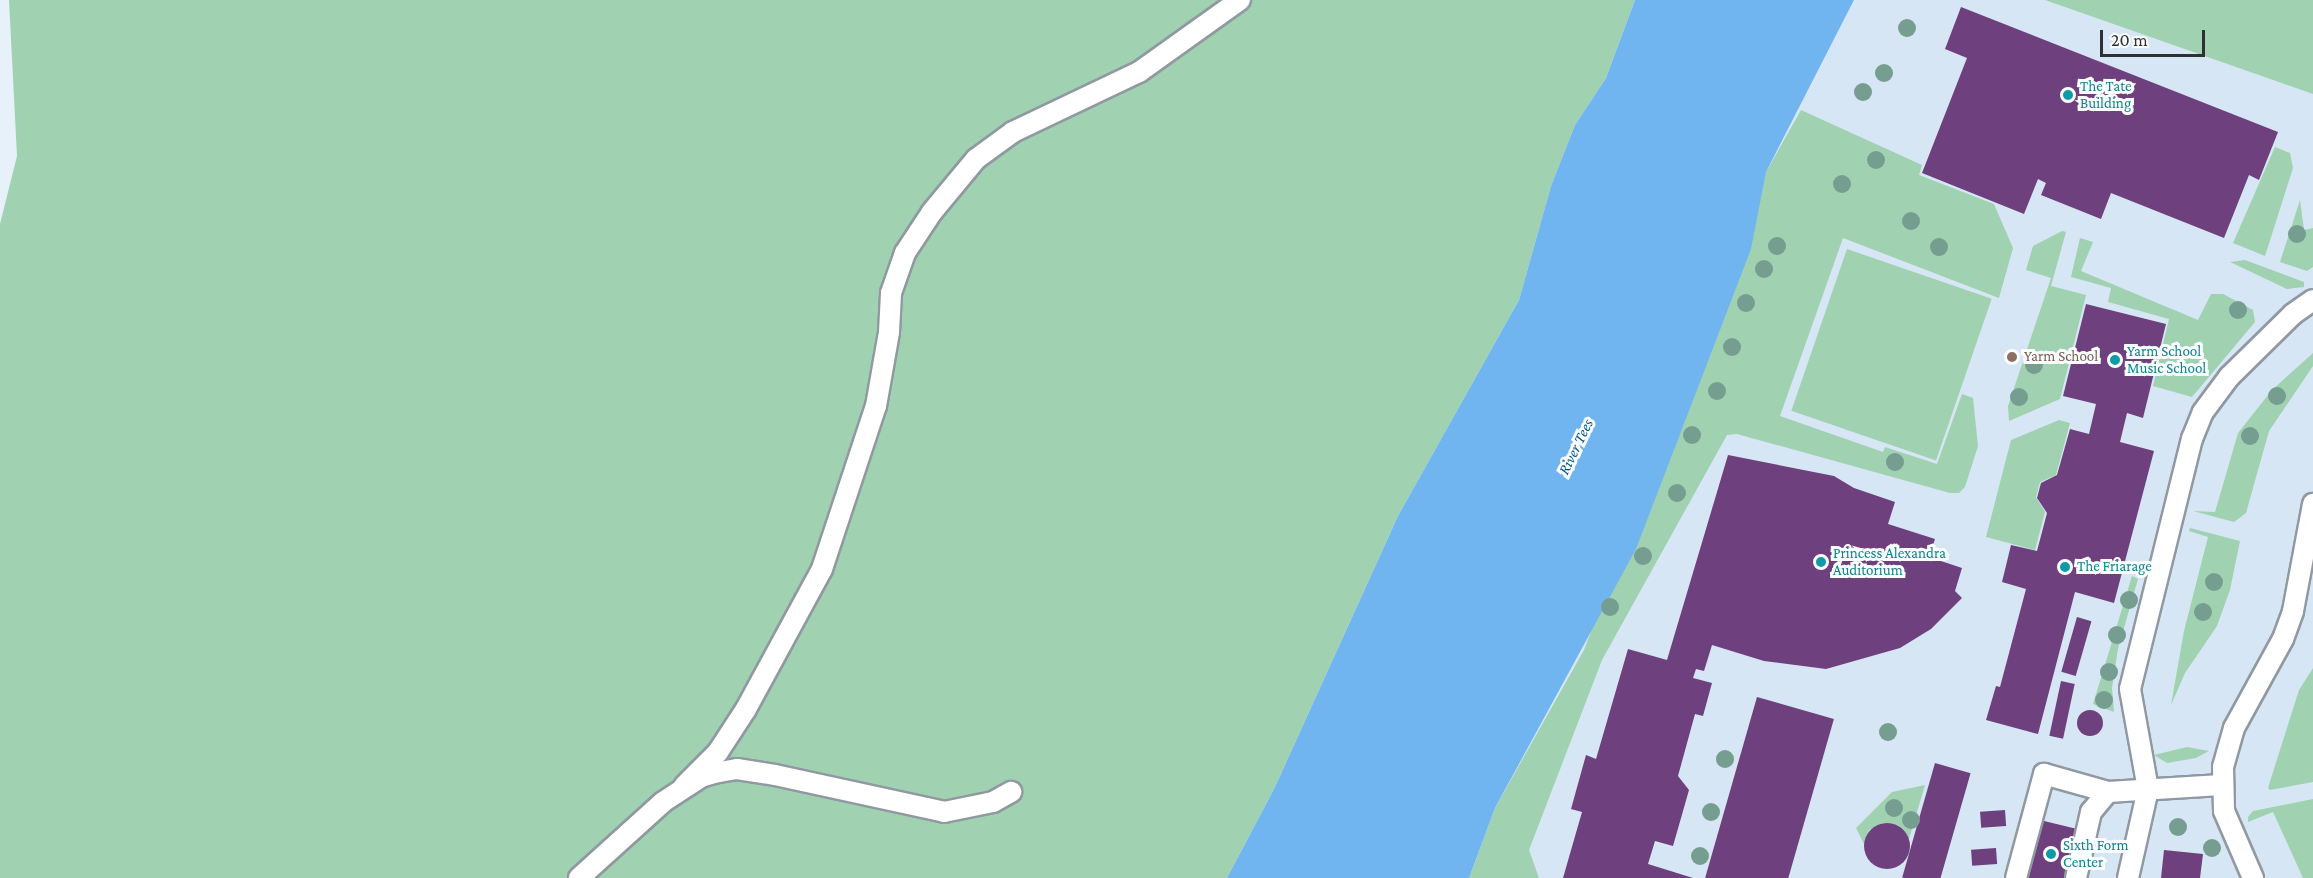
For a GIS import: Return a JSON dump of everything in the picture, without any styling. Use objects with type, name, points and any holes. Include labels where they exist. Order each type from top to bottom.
[{"type":"lane","points":[[579,878],[684,786],[718,752],[746,709],[822,569],[876,406],[889,332],[891,293],[905,253],[932,212],[976,159],[1012,132],[1138,72],[1240,0]]},
{"type":"lane","points":[[2128,878],[2148,789],[2130,689],[2192,439],[2203,412],[2229,377],[2293,314],[2313,300]]},
{"type":"lane","points":[[2253,878],[2224,811],[2222,785],[2234,728],[2283,639],[2293,611],[2313,504]]},
{"type":"lane","points":[[684,786],[700,777],[737,770],[944,812],[993,802],[1011,792]]},
{"type":"lane","points":[[2016,878],[2044,774],[2108,792],[2222,785]]},
{"type":"lane","points":[[2076,878],[2091,812],[2108,792]]},
{"type":"shaded area","name":"Yarm School","points":[[1854,0],[2313,0],[2313,878],[1469,878],[1766,172]]},
{"type":"green space","points":[[9,0],[1635,0],[1606,78],[1575,125],[1551,186],[1519,300],[1398,516],[1275,787],[1227,878],[0,878],[0,224],[17,156]]},
{"type":"green space","points":[[2045,0],[2313,0],[2313,94]]},
{"type":"green space","points":[[1801,110],[1922,165],[1919,175],[1994,204],[2013,248],[1999,298],[1843,238],[1780,416],[1883,452],[1885,447],[1937,464],[1962,394],[1973,398],[1978,446],[1965,487],[1959,493],[1950,493],[1737,434],[1727,435],[1602,660],[1529,850],[1539,878],[1469,878],[1495,808],[1584,650],[1766,172]]},
{"type":"green space","points":[[2275,147],[2290,153],[2293,168],[2265,256],[2233,243]]},
{"type":"green space","points":[[2300,200],[2304,230],[2313,228],[2313,267],[2307,271],[2280,262]]},
{"type":"green space","points":[[2062,231],[2066,232],[2051,286],[2086,295],[2060,399],[2009,421],[2008,406],[2051,278],[2026,270],[2033,246]]},
{"type":"green space","points":[[2080,238],[2093,242],[2081,271],[2198,320],[2211,294],[2223,294],[2253,310],[2255,322],[2192,397],[2153,386],[2169,319],[2108,302],[2111,288],[2071,277]]},
{"type":"green space","points":[[1847,249],[1992,299],[1936,460],[1791,411]]},
{"type":"green space","points":[[2245,260],[2304,282],[2304,287],[2287,289],[2230,262]]},
{"type":"green space","points":[[2313,353],[2313,366],[2269,431],[2246,513],[2234,522],[2193,511],[2215,512],[2238,433],[2272,390]]},
{"type":"green space","points":[[2059,420],[2070,423],[2056,475],[2040,482],[2036,497],[2045,512],[2035,550],[1986,537],[2011,440]]},
{"type":"green space","points":[[2190,528],[2240,541],[2230,590],[2217,626],[2185,673],[2171,705],[2184,631],[2208,537],[2189,531]]},
{"type":"green space","points":[[2132,576],[2138,579],[2118,649],[2112,688],[2114,712],[2093,704]]},
{"type":"green space","points":[[2313,668],[2313,782],[2270,790],[2268,788],[2299,690]]},
{"type":"green space","points":[[2187,747],[2209,751],[2196,758],[2167,763],[2154,755]]},
{"type":"green space","points":[[1925,785],[1909,839],[1899,826],[1883,823],[1869,830],[1864,844],[1856,828],[1892,792]]},
{"type":"green space","points":[[2313,799],[2313,878],[2303,878],[2273,812],[2248,822],[2248,817],[2253,811]]},
{"type":"water","name":"River Tees","points":[[1635,0],[1854,0],[1766,172],[1751,249],[1636,549],[1495,808],[1469,878],[1227,878],[1275,787],[1398,516],[1519,300],[1551,186],[1575,125],[1606,78]]},
{"type":"building","name":"The Tate Building","points":[[1961,7],[2278,132],[2259,180],[2249,175],[2224,238],[2111,193],[2101,219],[2041,195],[2046,183],[2038,179],[2024,214],[1922,173],[1967,58],[1945,49]]},
{"type":"building","name":"The Friarage","points":[[2086,304],[2166,324],[2143,418],[2127,413],[2120,442],[2154,451],[2114,603],[2075,592],[2038,734],[1986,720],[1996,686],[2000,687],[2026,589],[2002,582],[2011,545],[2037,551],[2047,513],[2037,498],[2041,483],[2057,475],[2070,429],[2089,434],[2096,404],[2063,396]]},
{"type":"building","name":"Princess Alexandra Auditorium","points":[[1728,455],[1834,476],[1854,488],[1895,502],[1888,524],[1935,539],[1929,557],[1962,568],[1955,591],[1962,598],[1931,629],[1900,648],[1826,669],[1764,661],[1712,645],[1704,671],[1696,669],[1693,678],[1712,683],[1703,716],[1695,714],[1678,776],[1689,790],[1673,846],[1655,841],[1648,864],[1693,878],[1563,878],[1582,812],[1571,809],[1586,755],[1596,759],[1628,649],[1667,660]]},
{"type":"building","points":[[2077,617],[2091,621],[2076,676],[2061,672]]},
{"type":"building","points":[[2061,681],[2075,684],[2063,739],[2049,736]]},
{"type":"building","points":[[1757,697],[1834,719],[1788,878],[1705,878]]},
{"type":"building","points":[[2090,710],[2099,714],[2103,723],[2099,732],[2090,736],[2081,732],[2077,723],[2081,714]]},
{"type":"building","points":[[1935,763],[1971,773],[1941,878],[1902,877]]},
{"type":"building","points":[[2005,810],[2006,826],[1981,828],[1980,812]]},
{"type":"building","name":"Sixth Form Center","points":[[2040,820],[2077,829],[2065,878],[2026,878]]},
{"type":"building","points":[[1887,823],[1903,830],[1910,846],[1903,862],[1887,869],[1871,862],[1864,846],[1871,830]]},
{"type":"building","points":[[1996,848],[1997,864],[1972,866],[1971,850]]},
{"type":"building","points":[[2164,850],[2203,854],[2200,878],[2161,878]]},
{"type":"place","name":"The Tate Building","points":[[2068,95]]},
{"type":"place","name":"Yarm School","points":[[2012,357]]},
{"type":"place","name":"Yarm School Music School","points":[[2115,360]]},
{"type":"place","name":"Princess Alexandra Auditorium","points":[[1821,562]]},
{"type":"place","name":"The Friarage","points":[[2065,567]]},
{"type":"place","name":"Sixth Form Center","points":[[2051,854]]}]
